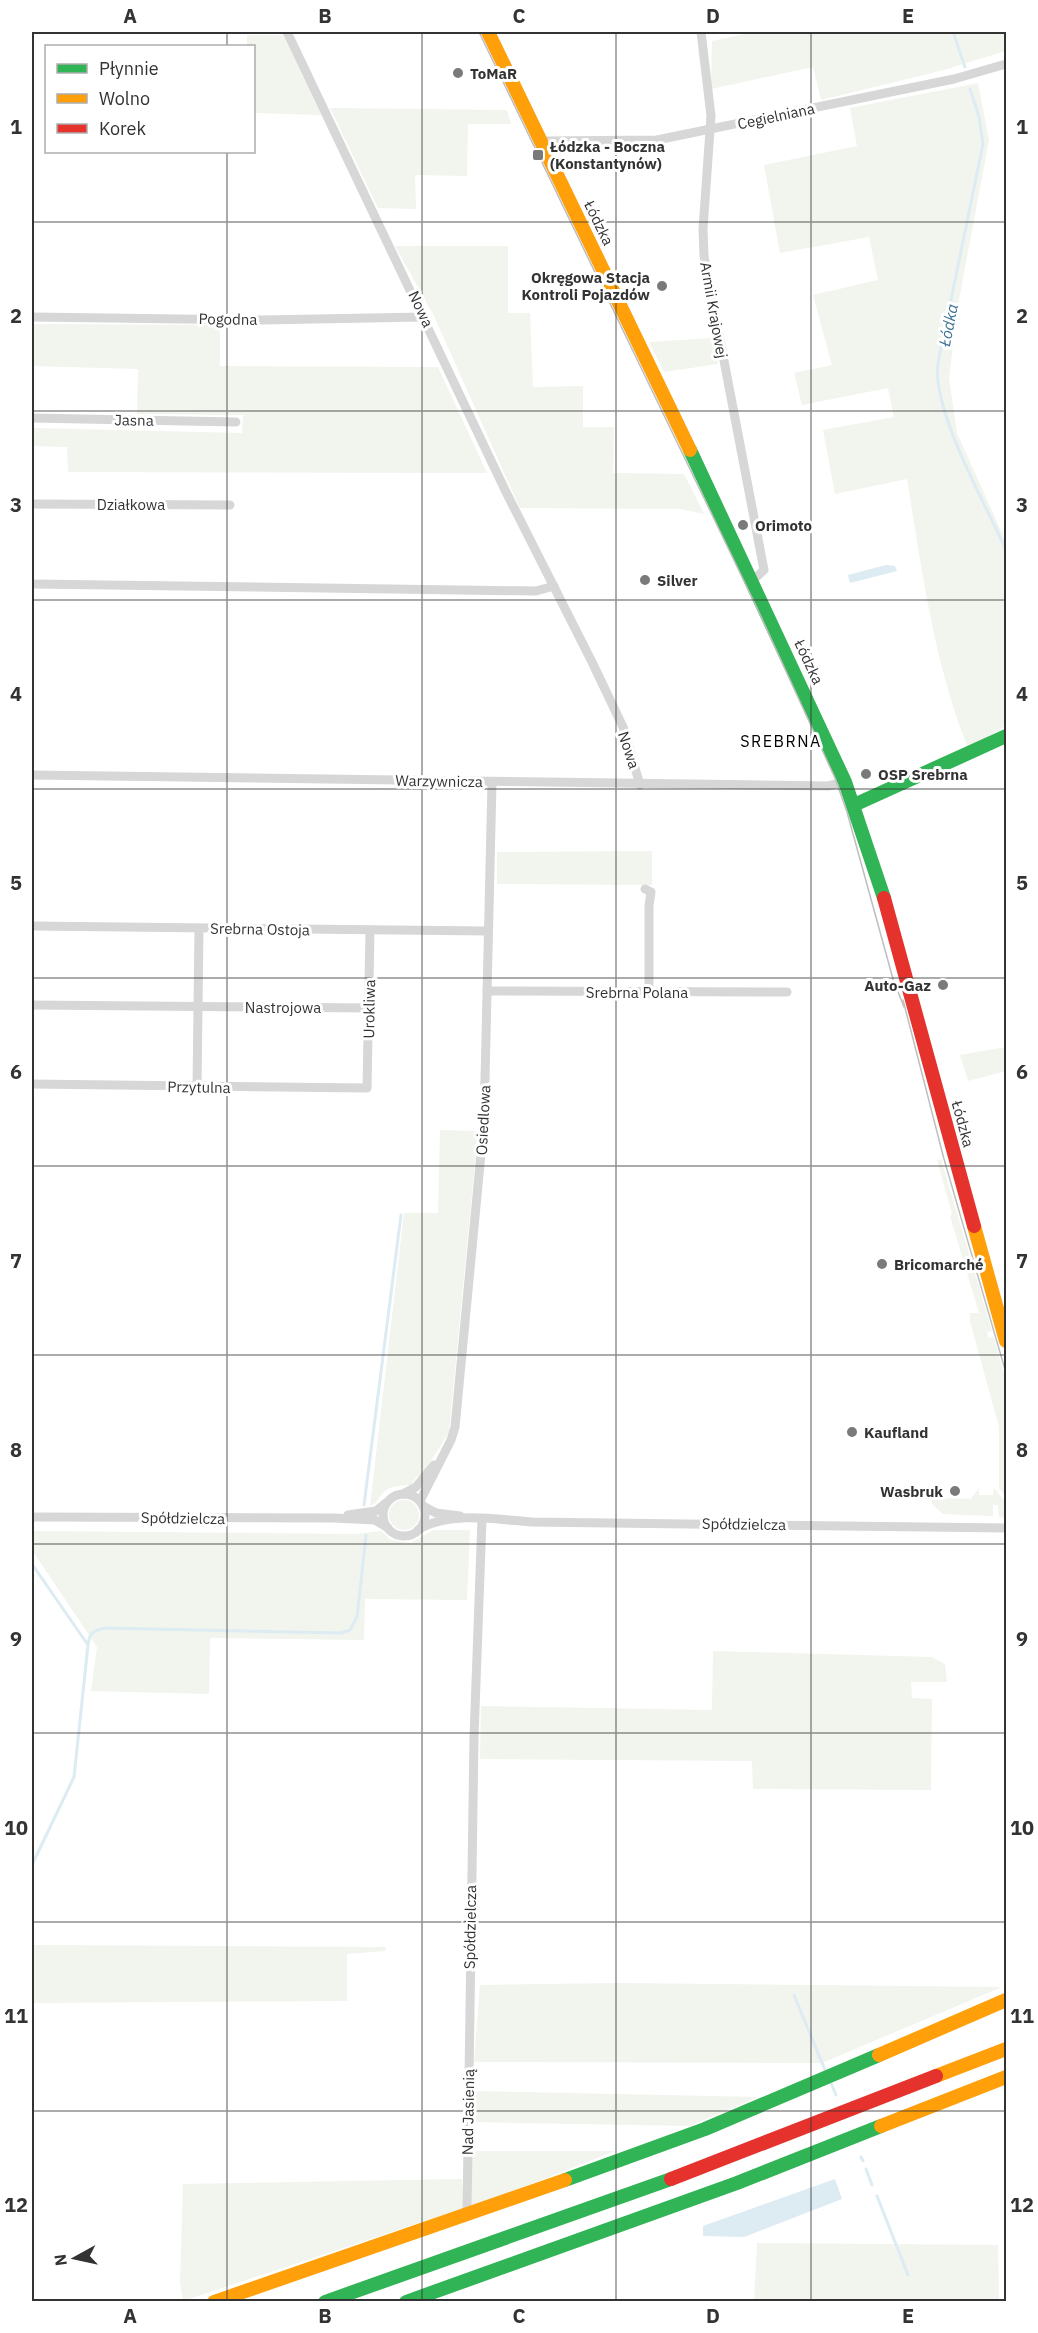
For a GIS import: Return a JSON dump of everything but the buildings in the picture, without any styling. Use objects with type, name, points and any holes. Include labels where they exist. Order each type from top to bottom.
[{"type":"main road","name":"Łódzka","points":[[488,32],[753,580],[845,782],[877,874],[1006,1341]]},
{"type":"main road","points":[[854,805],[1006,736]]},
{"type":"main road","points":[[214,2301],[627,2159],[1006,2000]]},
{"type":"main road","points":[[325,2301],[632,2194],[1006,2049]]},
{"type":"main road","points":[[406,2301],[737,2183],[1006,2077]]},
{"type":"street","name":"Nowa","points":[[287,32],[506,492],[623,727],[640,785]]},
{"type":"street","name":"Armii Krajowej","points":[[701,32],[711,116],[703,230],[704,256],[764,570],[753,580]]},
{"type":"street","name":"Cegielniana","points":[[542,141],[650,140],[709,131],[954,79],[1006,64]]},
{"type":"street","name":"Pogodna","points":[[32,317],[262,320],[424,316]]},
{"type":"street","name":"Jasna","points":[[32,418],[236,422]]},
{"type":"street","name":"Działkowa","points":[[32,504],[230,505]]},
{"type":"street","points":[[32,584],[536,591],[554,586]]},
{"type":"street","name":"Warzywnicza","points":[[32,775],[640,785],[832,786],[845,782]]},
{"type":"street","name":"Osiedlowa","points":[[422,1504],[455,1427],[480,1174],[492,782]]},
{"type":"street","points":[[645,889],[651,892],[652,897],[649,906],[649,993]]},
{"type":"street","name":"Srebrna Ostoja","points":[[32,926],[488,931]]},
{"type":"street","points":[[197,1087],[199,928]]},
{"type":"street","name":"Urokliwa","points":[[367,1088],[370,930]]},
{"type":"street","name":"Srebrna Polana","points":[[487,991],[787,992]]},
{"type":"street","name":"Nastrojowa","points":[[32,1005],[369,1008]]},
{"type":"street","name":"Przytulna","points":[[32,1084],[367,1088]]},
{"type":"street","name":"Osiedlowa","points":[[403,1494],[416,1487],[443,1454]]},
{"type":"street","points":[[428,1487],[431,1503],[441,1513]]},
{"type":"street","points":[[334,1518],[376,1510],[403,1494],[411,1495],[422,1504],[441,1513],[478,1519]]},
{"type":"street","points":[[388,1528],[384,1511],[390,1500]]},
{"type":"street","points":[[418,1530],[425,1517],[422,1504]]},
{"type":"street","name":"Spółdzielcza","points":[[32,1517],[334,1518]]},
{"type":"street","points":[[334,1518],[375,1520],[403,1535],[436,1522],[478,1519]]},
{"type":"street","name":"Spółdzielcza","points":[[469,2012],[478,1519],[1006,1527]]},
{"type":"street","name":"Nad Jasienią","points":[[467,2213],[469,2012]]},
{"type":"shaded area","points":[[754,32],[1006,32],[1006,51],[944,70],[821,100],[813,67],[711,89],[712,41]]},
{"type":"shaded area","points":[[247,35],[283,35],[321,115],[255,113],[255,45],[247,45]]},
{"type":"shaded area","points":[[978,83],[989,140],[958,305],[949,378],[957,433],[1006,542],[1006,725],[969,750],[957,718],[938,651],[907,479],[835,494],[823,430],[894,417],[888,388],[802,405],[794,373],[832,365],[813,295],[878,280],[869,237],[780,253],[764,165],[857,146],[850,108]]},
{"type":"shaded area","points":[[330,108],[507,110],[511,124],[468,124],[467,176],[415,175],[416,209],[378,208]]},
{"type":"shaded area","points":[[395,246],[508,246],[508,313],[530,313],[533,387],[583,386],[583,427],[614,427],[613,473],[684,474],[704,514],[681,509],[520,508],[433,314]]},
{"type":"shaded area","points":[[32,324],[220,325],[220,366],[438,367],[487,473],[68,472],[67,447],[32,446],[32,428],[242,433],[243,415],[137,414],[138,369],[32,366]]},
{"type":"shaded area","points":[[712,338],[718,364],[664,372],[649,342]]},
{"type":"shaded area","points":[[886,565],[895,566],[897,571],[850,583],[848,575]]},
{"type":"shaded area","points":[[652,851],[652,885],[497,884],[497,852]]},
{"type":"shaded area","points":[[1006,1047],[1006,1071],[968,1081],[960,1055]]},
{"type":"shaded area","points":[[440,1130],[478,1131],[449,1432],[420,1478],[417,1476],[411,1485],[388,1489],[370,1506],[404,1213],[438,1213]]},
{"type":"shaded area","points":[[941,1159],[992,1331],[987,1332],[989,1338],[994,1337],[1006,1382],[1006,1496],[999,1488],[999,1427],[970,1321],[970,1313],[979,1313],[950,1216],[952,1214],[937,1160]]},
{"type":"shaded area","points":[[931,1487],[935,1487],[935,1494],[945,1498],[971,1499],[979,1488],[979,1495],[993,1495],[994,1488],[1006,1503],[1006,1518],[999,1517],[998,1505],[993,1505],[993,1516],[943,1514],[932,1504]]},
{"type":"shaded area","points":[[404,1500],[415,1504],[419,1515],[415,1526],[404,1530],[393,1526],[389,1515],[393,1504]]},
{"type":"shaded area","points":[[433,1530],[470,1530],[467,1600],[365,1599],[364,1640],[210,1638],[209,1694],[91,1691],[97,1647],[32,1550],[32,1531],[356,1534],[381,1531],[391,1540],[411,1543]]},
{"type":"shaded area","points":[[713,1651],[932,1657],[945,1664],[947,1682],[911,1682],[912,1698],[932,1699],[931,1790],[753,1789],[752,1761],[480,1759],[481,1706],[712,1710]]},
{"type":"shaded area","points":[[32,1945],[386,1947],[385,1951],[347,1954],[347,2001],[32,2003]]},
{"type":"shaded area","points":[[620,1983],[1002,1987],[822,2063],[474,2062],[480,1985]]},
{"type":"shaded area","points":[[473,2091],[758,2097],[690,2126],[471,2122]]},
{"type":"shaded area","points":[[471,2151],[615,2151],[472,2207]]},
{"type":"shaded area","points":[[462,2179],[464,2208],[183,2301],[180,2282],[183,2184]]},
{"type":"shaded area","points":[[835,2179],[842,2199],[744,2237],[703,2236],[703,2226]]},
{"type":"shaded area","points":[[757,2243],[998,2245],[999,2301],[754,2301]]},
{"type":"waterway","name":"Łódka","points":[[953,32],[965,67]]},
{"type":"waterway","name":"Łódka","points":[[970,89],[979,117],[983,144],[938,363],[938,382],[951,431],[1006,550]]},
{"type":"waterway","points":[[364,1505],[401,1215]]},
{"type":"waterway","points":[[88,1645],[93,1633],[106,1628],[341,1633],[350,1630],[357,1617],[366,1535]]},
{"type":"waterway","points":[[32,1564],[88,1645],[74,1777],[32,1865]]},
{"type":"waterway","points":[[794,1995],[825,2070]]},
{"type":"waterway","points":[[831,2083],[836,2095]]},
{"type":"waterway","points":[[861,2157],[863,2161]]},
{"type":"waterway","points":[[866,2169],[872,2185]]},
{"type":"waterway","points":[[877,2196],[908,2275]]},
{"type":"tram line","points":[[479,32],[758,610],[835,778],[847,812],[893,979],[904,1007]]},
{"type":"tram line","points":[[903,1000],[944,1159],[1006,1373]]},
{"type":"traffic: fast","points":[[690,450],[845,782],[884,898]]},
{"type":"traffic: fast","points":[[854,805],[1006,736]]},
{"type":"traffic: fast","points":[[565,2180],[705,2129],[879,2055]]},
{"type":"traffic: fast","points":[[406,2302],[737,2183],[881,2126]]},
{"type":"traffic: fast","points":[[325,2302],[671,2179]]},
{"type":"traffic: slow","points":[[488,32],[690,450]]},
{"type":"traffic: slow","points":[[974,1226],[1006,1341]]},
{"type":"traffic: slow","points":[[879,2055],[1006,2000]]},
{"type":"traffic: slow","points":[[936,2076],[1006,2049]]},
{"type":"traffic: slow","points":[[881,2126],[1006,2077]]},
{"type":"traffic: slow","points":[[214,2302],[565,2180]]},
{"type":"traffic: jam","points":[[884,898],[974,1226]]},
{"type":"traffic: jam","points":[[671,2179],[936,2076]]},
{"type":"place","name":"ToMaR","points":[[458,73]]},
{"type":"place","name":"Łódzka - Boczna (Konstantynów)","points":[[538,155]]},
{"type":"place","name":"Okręgowa Stacja Kontroli Pojazdów","points":[[662,286]]},
{"type":"place","name":"Orimoto","points":[[743,525]]},
{"type":"place","name":"Silver","points":[[645,580]]},
{"type":"place","name":"OSP Srebrna","points":[[866,774]]},
{"type":"place","name":"Auto-Gaz","points":[[943,985]]},
{"type":"place","name":"Bricomarché","points":[[882,1264]]},
{"type":"place","name":"Kaufland","points":[[852,1432]]},
{"type":"place","name":"Wasbruk","points":[[955,1491]]},
{"type":"district","name":"SREBRNA","points":[[781,741]]}]
